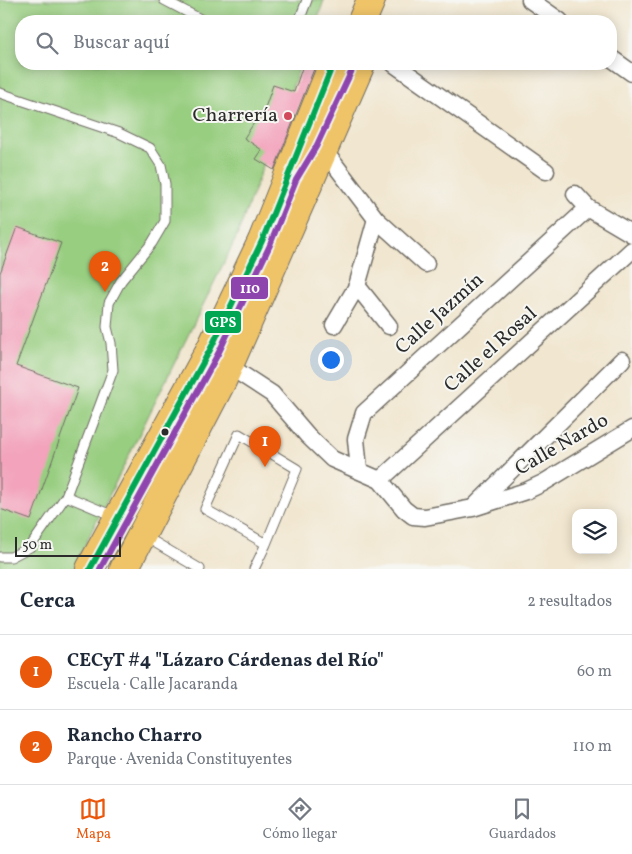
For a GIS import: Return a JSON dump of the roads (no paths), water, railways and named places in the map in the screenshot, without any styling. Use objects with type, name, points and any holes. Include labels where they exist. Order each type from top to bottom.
[{"type":"highway","points":[[347,15],[351,0]]},
{"type":"highway","points":[[90,569],[211,348],[262,240],[331,70]]},
{"type":"highway","points":[[288,176],[308,143],[342,70]]},
{"type":"highway","points":[[124,569],[214,398],[358,70]]},
{"type":"street","points":[[530,0],[551,15]]},
{"type":"street","points":[[617,62],[632,73]]},
{"type":"street","points":[[403,70],[546,171]]},
{"type":"street","points":[[323,149],[376,219],[426,264]]},
{"type":"street","points":[[575,194],[588,208],[632,234]]},
{"type":"street","name":"Calle Jazmín","points":[[359,470],[356,439],[364,413],[588,208]]},
{"type":"street","points":[[334,325],[357,286],[376,219]]},
{"type":"street","name":"Calle el Rosal","points":[[380,480],[632,250]]},
{"type":"street","points":[[357,286],[389,326]]},
{"type":"street","points":[[473,508],[622,360]]},
{"type":"street","points":[[229,366],[272,394],[308,436],[332,459],[380,480]]},
{"type":"street","name":"Calle Nardo","points":[[380,480],[404,509],[413,516],[425,517],[473,508],[526,491],[543,483],[632,429]]},
{"type":"lane","points":[[164,0],[193,15]]},
{"type":"lane","points":[[301,15],[307,0]]},
{"type":"lane","points":[[0,93],[119,133],[150,148],[161,165],[165,184],[165,221],[152,243],[121,281],[109,303],[107,327],[114,370],[66,496],[30,547],[11,557],[0,557]]},
{"type":"lane","points":[[254,569],[266,544],[297,469],[239,434],[206,509],[266,544]]},
{"type":"lane","points":[[66,496],[119,518]]},
{"type":"lane","points":[[142,535],[200,569]]},
{"type":"place","name":"Charrería","points":[[288,116]]},
{"type":"place","name":"Rancho Charro","points":[[105,292]]},
{"type":"place","name":"CECyT #4 \"Lázaro Cárdenas del Río\"","points":[[265,467]]}]
